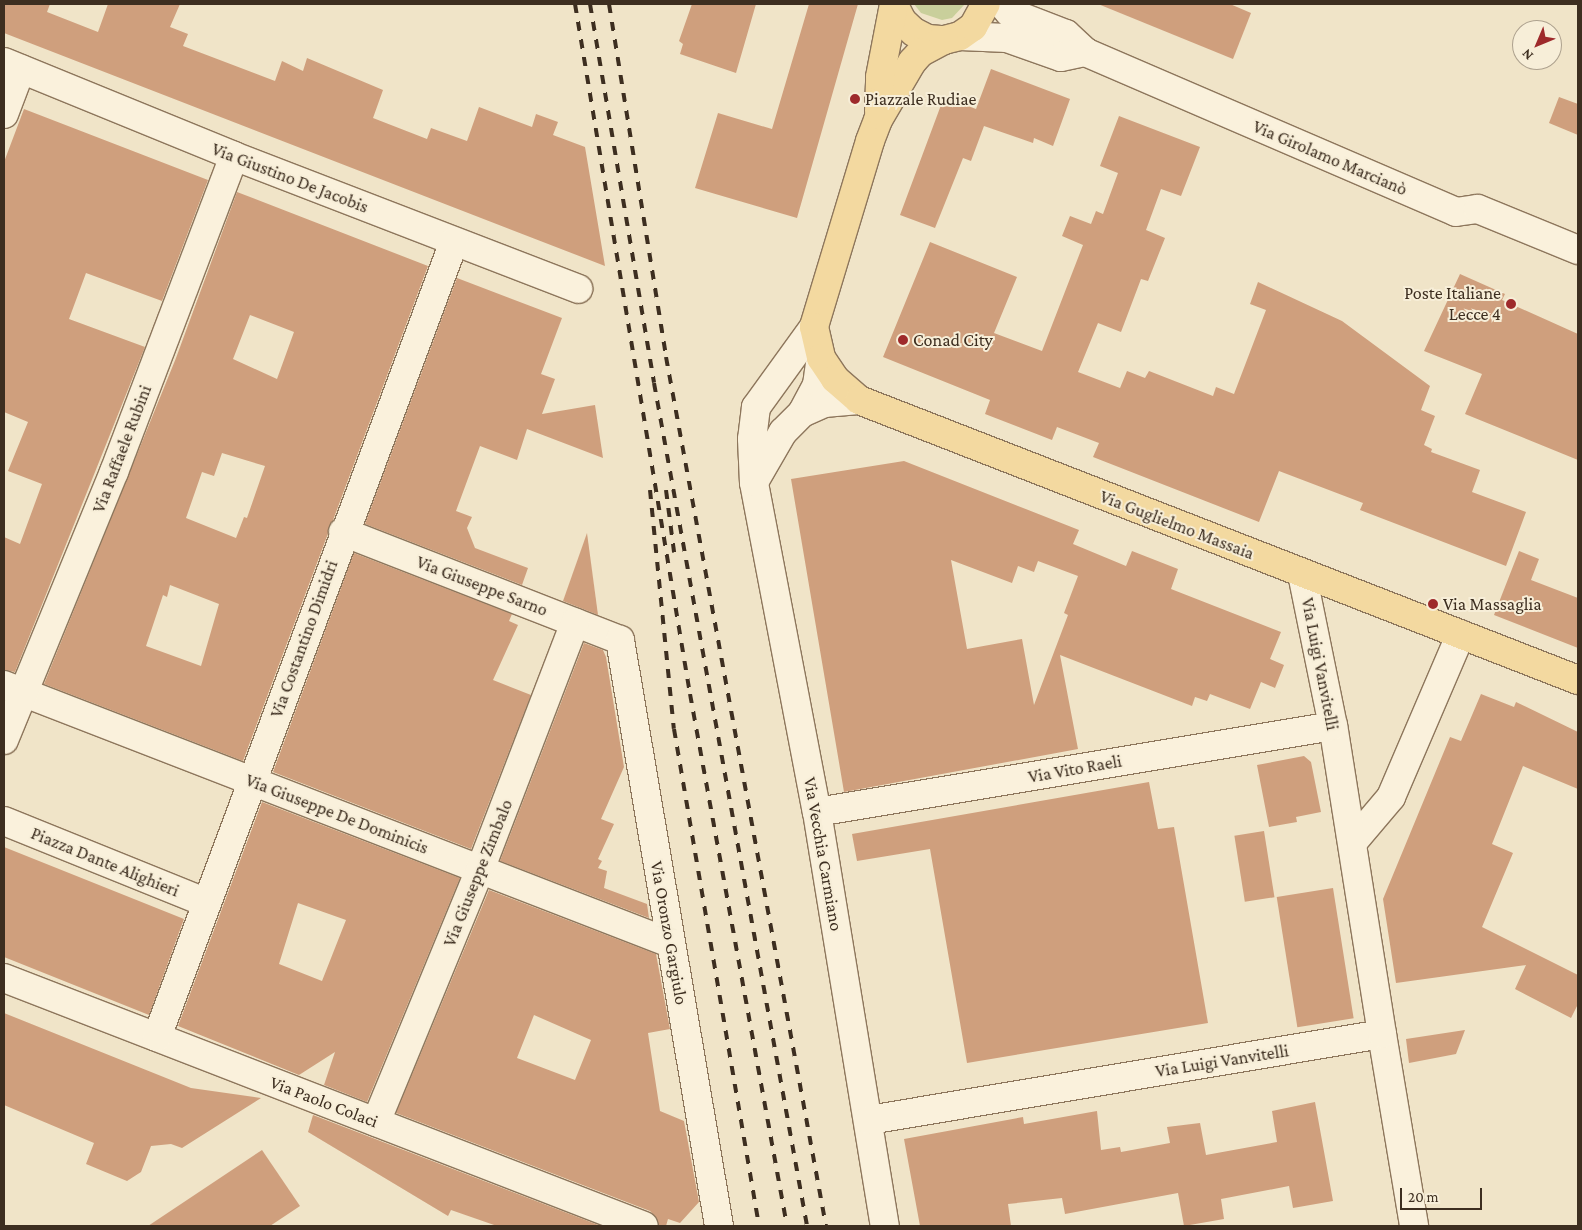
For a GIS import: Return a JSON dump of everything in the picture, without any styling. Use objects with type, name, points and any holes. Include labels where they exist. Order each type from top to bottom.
[{"type":"main road","points":[[814,326],[878,120],[912,62],[922,52],[973,27],[986,4]]},
{"type":"main road","points":[[894,6],[902,21],[914,32],[928,39],[952,38]]},
{"type":"main road","points":[[878,120],[880,78],[894,6]]},
{"type":"main road","name":"Via Guglielmo Massaia","points":[[814,326],[821,358],[836,379],[859,400],[1578,680]]},
{"type":"street","name":"Via Girolamo Marcianò","points":[[1002,4],[1009,12],[1066,34],[1085,52],[1456,212],[1478,209],[1578,250]]},
{"type":"street","points":[[952,38],[1007,38],[1060,57],[1085,52]]},
{"type":"street","points":[[4,114],[12,66]]},
{"type":"street","name":"Via Giustino De Jacobis","points":[[12,66],[234,156],[578,289]]},
{"type":"street","name":"Via Raffaele Rubini","points":[[4,740],[13,689],[114,472],[234,156]]},
{"type":"street","name":"Via Costantino Dimidri","points":[[157,1037],[343,532],[454,242]]},
{"type":"street","name":"Via Vecchia Carmiano","points":[[814,326],[756,407],[752,439],[754,483],[817,812],[886,1226]]},
{"type":"street","points":[[754,483],[783,432],[802,413],[817,385],[821,358]]},
{"type":"street","points":[[802,413],[824,403],[859,400]]},
{"type":"street","name":"Via Giuseppe Sarno","points":[[343,532],[620,640]]},
{"type":"street","name":"Via Luigi Vanvitelli","points":[[869,1120],[1382,1034],[1353,842],[1333,726],[1302,574]]},
{"type":"street","name":"Via Giuseppe Zimbalo","points":[[376,1122],[480,870],[575,623]]},
{"type":"street","points":[[1353,842],[1391,797],[1461,634]]},
{"type":"street","name":"Via Oronzo Gargiulo","points":[[620,640],[719,1226]]},
{"type":"street","name":"Via Giuseppe De Dominicis","points":[[13,689],[670,943]]},
{"type":"street","name":"Via Vito Raeli","points":[[817,812],[1333,726]]},
{"type":"street","name":"Piazza Dante Alighieri","points":[[4,821],[206,903]]},
{"type":"street","name":"Via Paolo Colaci","points":[[4,978],[644,1226]]},
{"type":"street","points":[[1382,1034],[1414,1226]]},
{"type":"green space","points":[[914,4],[965,4],[952,18],[942,20],[921,13]]},
{"type":"building","points":[[4,4],[50,4],[47,12],[98,32],[108,4],[180,4],[170,27],[188,34],[183,46],[275,81],[282,61],[303,71],[307,58],[383,90],[373,118],[427,139],[431,128],[467,141],[479,107],[532,127],[536,114],[558,122],[553,135],[585,147],[605,266],[4,33]]},
{"type":"building","points":[[692,4],[756,4],[736,73],[680,54],[683,44],[679,41]]},
{"type":"building","points":[[809,4],[858,4],[797,218],[695,188],[718,113],[772,129]]},
{"type":"building","points":[[1098,4],[1230,4],[1251,13],[1233,59]]},
{"type":"building","points":[[991,69],[1070,99],[1053,146],[1034,138],[1033,143],[984,126],[971,161],[963,158],[935,228],[900,215],[944,97],[976,109]]},
{"type":"building","points":[[1559,97],[1578,104],[1578,135],[1549,123]]},
{"type":"building","points":[[24,109],[208,180],[162,301],[86,273],[69,319],[145,347],[15,672],[4,670],[4,537],[20,544],[42,484],[8,471],[28,422],[4,412],[4,162]]},
{"type":"building","points":[[1119,116],[1200,147],[1181,196],[1161,189],[1146,230],[1165,238],[1148,281],[1141,279],[1121,332],[1098,323],[1078,372],[1120,388],[1127,371],[1145,378],[1149,371],[1213,396],[1216,387],[1234,394],[1266,310],[1250,304],[1258,282],[1342,321],[1430,386],[1421,410],[1435,416],[1424,445],[1432,449],[1431,452],[1480,470],[1472,492],[1526,512],[1506,566],[1360,510],[1363,503],[1279,471],[1259,522],[1093,457],[1099,443],[1057,427],[1052,440],[985,414],[990,400],[883,357],[930,242],[1017,277],[994,333],[1042,351],[1083,245],[1062,236],[1070,216],[1091,224],[1096,211],[1103,214],[1118,173],[1100,166]]},
{"type":"building","points":[[237,192],[428,266],[243,761],[44,684],[176,358]],"holes":[[[250,315],[294,332],[277,379],[233,359]],[[222,453],[265,466],[247,518],[244,517],[236,538],[186,518],[202,472],[214,476]],[[170,585],[219,604],[201,666],[146,646],[163,595],[167,597]]]},
{"type":"building","points":[[1460,274],[1505,294],[1502,300],[1578,334],[1578,460],[1465,414],[1482,374],[1424,351]]},
{"type":"building","points":[[457,278],[562,318],[541,374],[555,379],[542,414],[595,405],[603,458],[527,429],[517,460],[480,446],[456,511],[472,517],[467,528],[475,548],[528,568],[522,585],[365,524]]},
{"type":"building","points":[[904,461],[1079,530],[1073,544],[1126,566],[1132,551],[1178,569],[1171,589],[1281,632],[1270,659],[1284,665],[1275,688],[1261,682],[1250,709],[1210,694],[1207,701],[1195,697],[1192,706],[1060,655],[1078,749],[844,792],[791,479]],"holes":[[[951,560],[1012,583],[1018,566],[1034,572],[1038,561],[1078,576],[1064,613],[1068,615],[1034,705],[1022,639],[967,649]]]},
{"type":"building","points":[[587,533],[598,615],[563,601]]},
{"type":"building","points":[[1519,551],[1539,559],[1531,580],[1578,598],[1578,648],[1494,615]]},
{"type":"building","points":[[354,553],[512,614],[509,621],[518,625],[493,680],[531,695],[471,849],[273,772]]},
{"type":"building","points":[[584,643],[603,650],[606,657],[624,767],[601,819],[614,824],[598,859],[602,861],[598,868],[607,871],[604,888],[647,904],[649,918],[500,861]]},
{"type":"building","points":[[1481,694],[1514,707],[1516,702],[1578,732],[1578,789],[1523,766],[1492,844],[1513,853],[1482,927],[1578,975],[1578,1004],[1571,1018],[1515,989],[1526,965],[1396,983],[1383,899],[1450,737],[1461,741]]},
{"type":"building","points":[[1304,756],[1311,762],[1321,812],[1296,817],[1297,822],[1269,827],[1257,765]]},
{"type":"building","points":[[1149,782],[1158,829],[1174,827],[1208,1023],[967,1063],[930,849],[857,861],[852,834]]},
{"type":"building","points":[[262,802],[460,878],[367,1102],[324,1085],[335,1052],[299,1075],[178,1026]],"holes":[[[298,903],[346,920],[322,981],[279,964]]]},
{"type":"building","points":[[1264,831],[1274,897],[1245,902],[1234,836]]},
{"type":"building","points":[[4,847],[184,919],[149,1015],[4,957]]},
{"type":"building","points":[[1333,888],[1354,1018],[1297,1027],[1277,897]]},
{"type":"building","points":[[489,890],[656,954],[670,1029],[648,1033],[660,1111],[684,1121],[699,1202],[680,1223],[668,1219],[666,1226],[659,1226],[656,1217],[650,1211],[396,1113]],"holes":[[[534,1015],[591,1040],[575,1080],[517,1058]]]},
{"type":"building","points":[[4,1013],[191,1088],[261,1098],[182,1148],[171,1144],[151,1146],[141,1172],[127,1181],[86,1164],[94,1143],[4,1105]]},
{"type":"building","points":[[1465,1030],[1456,1054],[1409,1063],[1406,1039]]},
{"type":"building","points":[[1315,1102],[1333,1201],[1293,1208],[1289,1186],[1221,1199],[1224,1219],[1184,1226],[1178,1193],[1065,1214],[1062,1198],[1008,1204],[1011,1226],[920,1226],[904,1139],[1023,1117],[1024,1124],[1097,1111],[1101,1150],[1120,1147],[1121,1152],[1170,1143],[1167,1127],[1200,1123],[1206,1155],[1277,1142],[1272,1111]]},
{"type":"building","points":[[313,1115],[601,1226],[497,1226],[451,1210],[448,1216],[308,1132]]},
{"type":"building","points":[[262,1150],[300,1206],[270,1226],[148,1226]]},
{"type":"railway","points":[[575,4],[690,694],[787,1226]]},
{"type":"railway","points":[[590,4],[654,383],[807,1226]]},
{"type":"railway","points":[[609,4],[666,357],[826,1226]]},
{"type":"railway","points":[[650,490],[674,729],[759,1226]]},
{"type":"railway","points":[[666,490],[674,552]]},
{"type":"place","name":"Piazzale Rudiae","points":[[855,99]]},
{"type":"place","name":"Poste Italiane Lecce 4","points":[[1511,304]]},
{"type":"place","name":"Conad City","points":[[903,340]]},
{"type":"place","name":"Via Massaglia","points":[[1433,604]]}]
